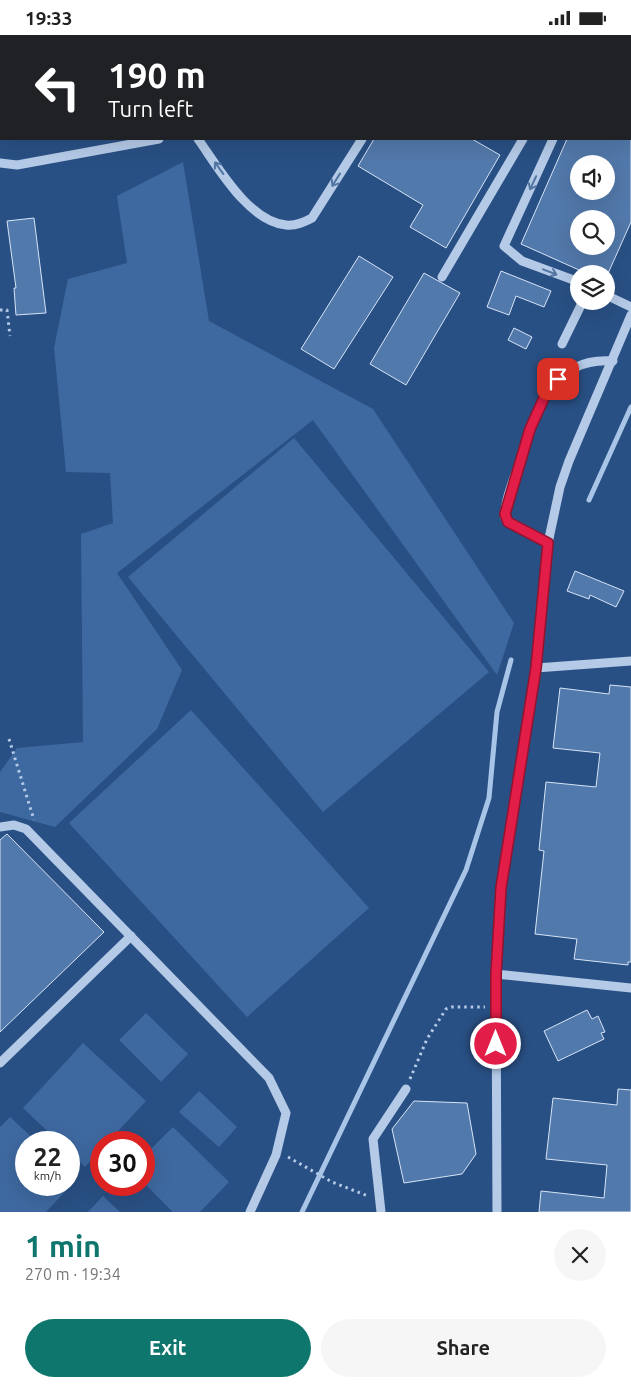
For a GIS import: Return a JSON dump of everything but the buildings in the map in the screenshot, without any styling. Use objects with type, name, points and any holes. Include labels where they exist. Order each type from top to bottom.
[{"type":"street","points":[[0,163],[17,165],[154,140]]},
{"type":"street","points":[[199,140],[237,193],[260,213],[274,222],[288,225],[300,224],[312,218],[361,140]]},
{"type":"street","points":[[442,277],[522,140]]},
{"type":"street","points":[[553,140],[504,245],[522,261],[570,279]]},
{"type":"street","points":[[615,299],[631,307]]},
{"type":"street","points":[[562,344],[579,310]]},
{"type":"street","points":[[497,1212],[496,974],[501,888],[536,668],[548,543],[556,504],[569,461],[631,315]]},
{"type":"street","points":[[548,543],[508,522],[505,518],[509,497],[530,429],[548,389],[558,379],[568,372],[596,360],[613,361]]},
{"type":"street","points":[[536,668],[631,661]]},
{"type":"street","points":[[0,827],[14,825],[26,829],[269,1078],[286,1113],[276,1155],[250,1212]]},
{"type":"street","points":[[0,1063],[131,936]]},
{"type":"street","points":[[496,974],[631,988]]},
{"type":"street","points":[[381,1212],[378,1199],[373,1139],[406,1089]]},
{"type":"path","points":[[0,310],[7,310],[10,336]]},
{"type":"path","points":[[9,739],[42,845]]},
{"type":"path","points":[[406,1089],[427,1039],[446,1009],[452,1007],[496,1006]]},
{"type":"path","points":[[296,1162],[332,1182],[378,1199]]},
{"type":"shaded area","points":[[183,162],[209,321],[373,409],[514,623],[497,675],[313,420],[117,573],[182,670],[157,729],[55,827],[0,812],[0,772],[17,748],[83,742],[81,534],[113,523],[110,473],[66,472],[54,348],[68,279],[127,263],[117,196]]},
{"type":"shaded area","points":[[294,438],[489,672],[323,812],[128,577]]},
{"type":"shaded area","points":[[191,710],[369,908],[247,1017],[69,823]]},
{"type":"shaded area","points":[[146,1013],[188,1054],[161,1082],[119,1040]]},
{"type":"shaded area","points":[[83,1043],[146,1101],[118,1131],[90,1131],[90,1161],[85,1167],[80,1162],[80,1131],[47,1131],[23,1108]]},
{"type":"shaded area","points":[[199,1091],[237,1127],[219,1147],[179,1112]]},
{"type":"shaded area","points":[[10,1117],[25,1131],[15,1131],[15,1196],[61,1196],[46,1212],[0,1212],[0,1127]]},
{"type":"shaded area","points":[[173,1127],[229,1182],[200,1212],[173,1212],[155,1194],[155,1145]]},
{"type":"shaded area","points":[[103,1196],[120,1212],[88,1212]]},
{"type":"waterway","points":[[589,500],[631,407]]},
{"type":"waterway","points":[[302,1212],[466,870],[489,798],[497,712],[511,660]]},
{"type":"route","points":[[496,1044],[496,974],[501,888],[536,668],[548,543],[508,522],[505,514],[506,505],[530,429],[548,389],[558,379]]}]
